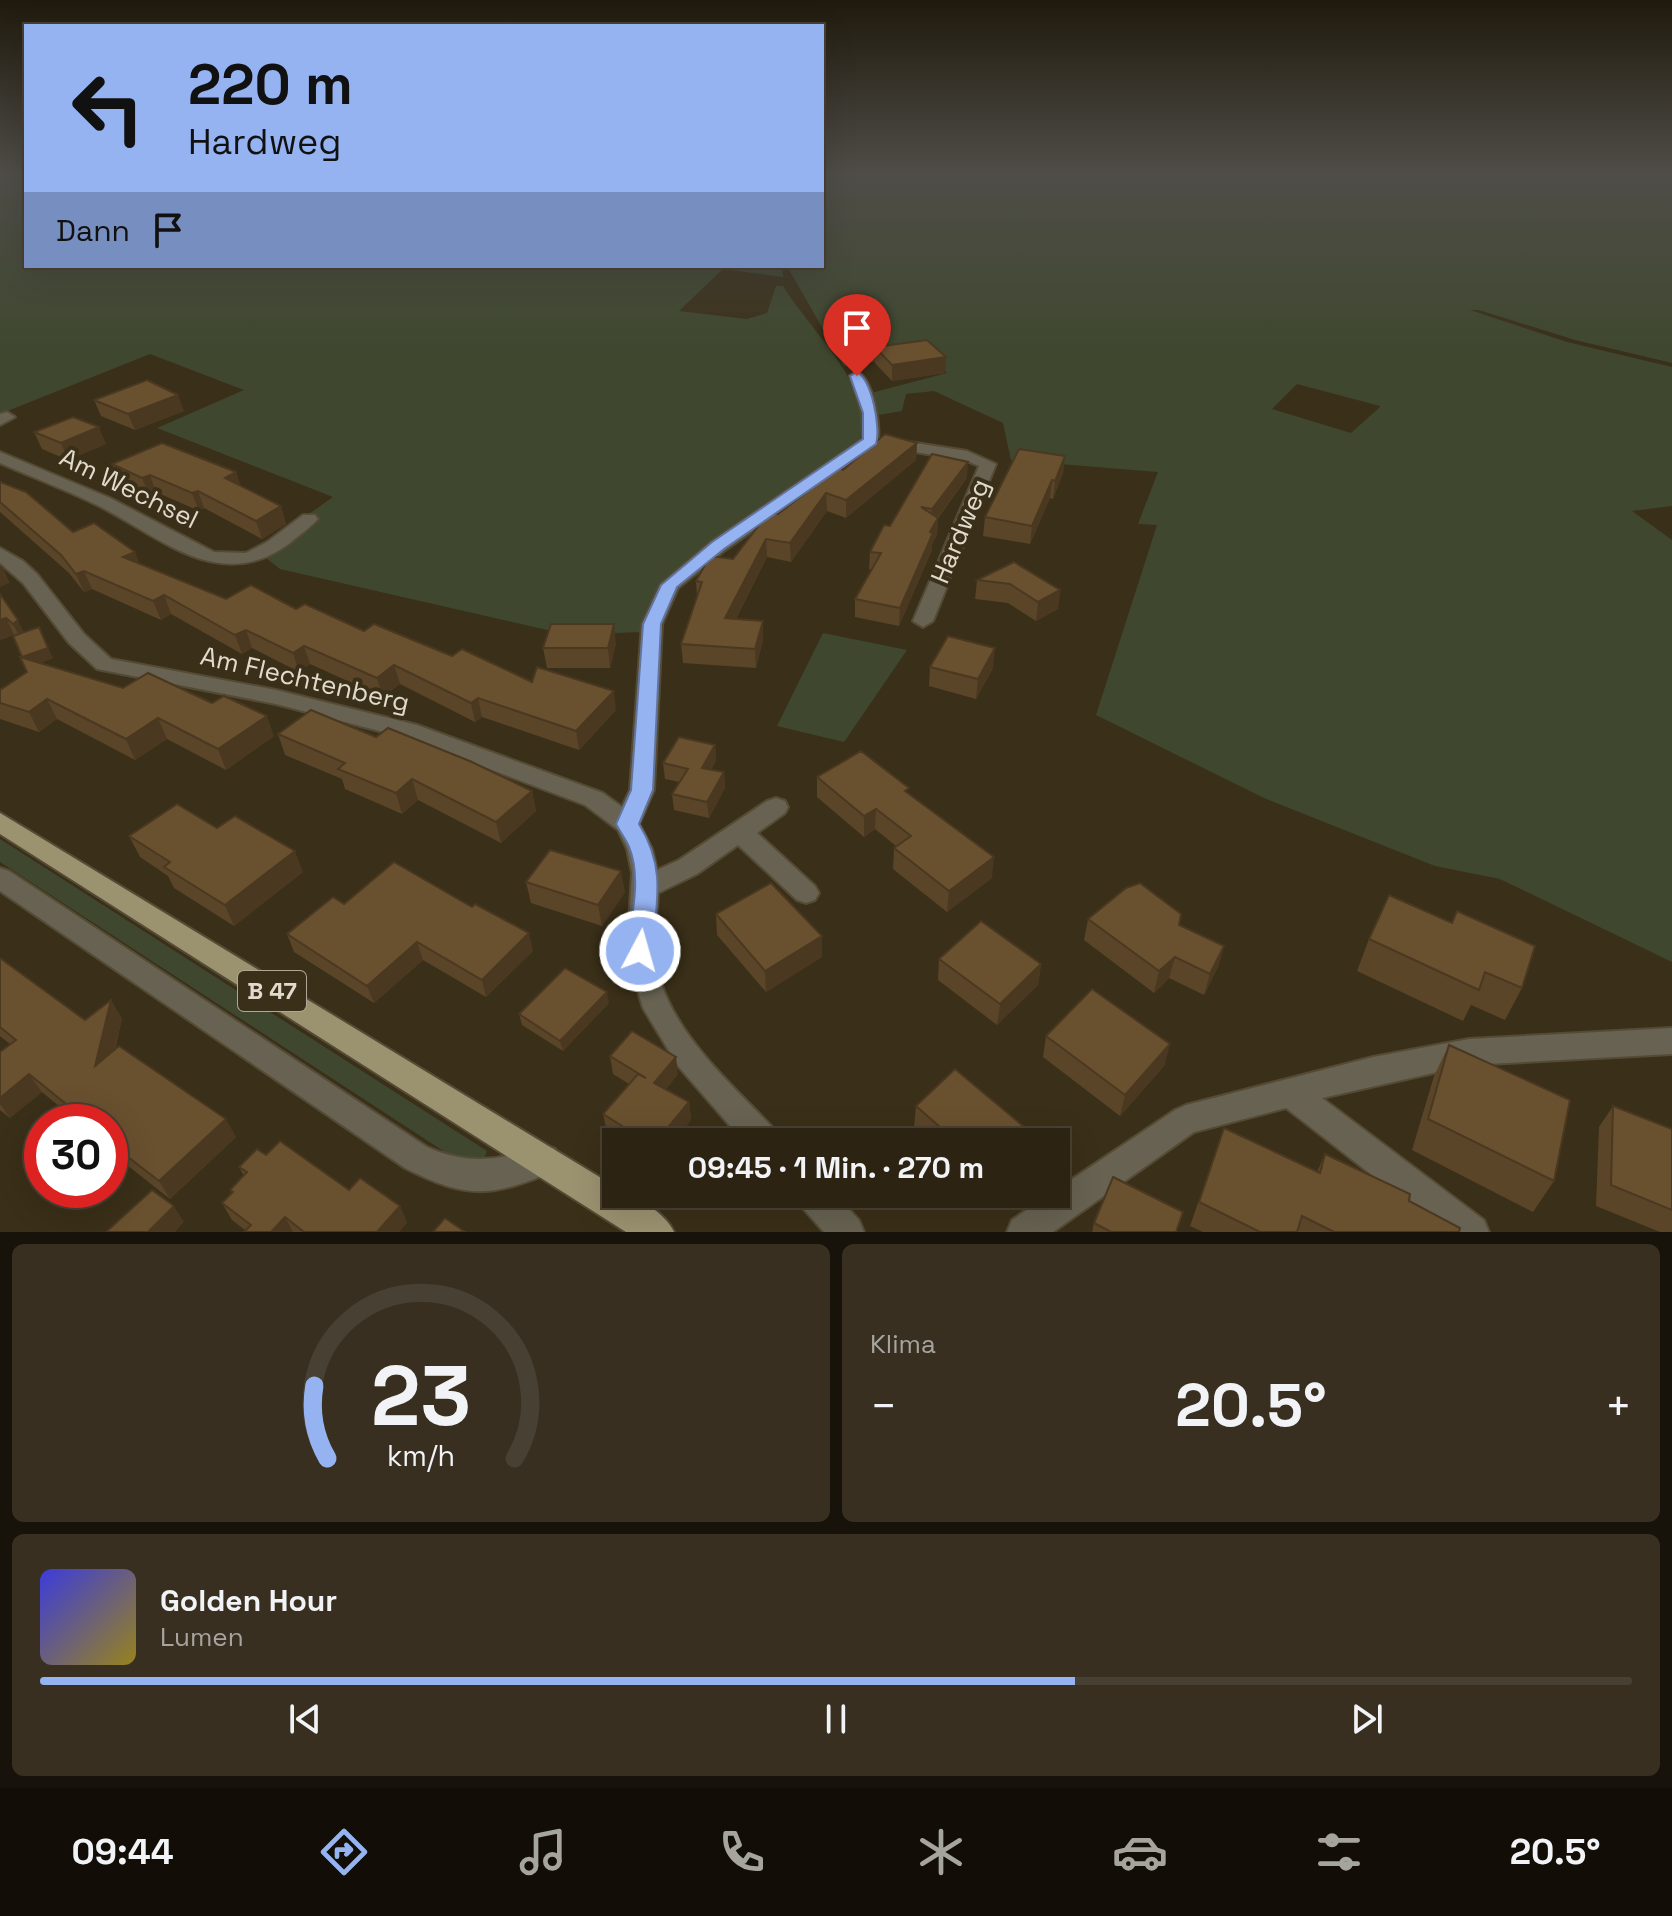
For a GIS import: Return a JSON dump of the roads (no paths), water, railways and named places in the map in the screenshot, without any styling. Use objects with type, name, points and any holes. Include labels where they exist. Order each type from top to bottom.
[{"type":"main road","name":"B 47","points":[[0,822],[657,1232]]},
{"type":"street","points":[[752,1128],[689,1059],[646,983],[640,951],[646,887],[642,848],[627,824],[642,790],[652,624],[670,585],[718,546],[871,441],[870,413],[857,376]]},
{"type":"street","name":"Hardweg","points":[[871,441],[967,456],[988,464],[923,621]]},
{"type":"street","name":"Am Wechsel","points":[[0,457],[104,502],[208,557],[236,562],[254,559],[309,519]]},
{"type":"street","name":"Am Flechtenberg","points":[[0,554],[26,573],[48,598],[85,651],[104,664],[276,697],[417,733],[594,799],[627,824]]},
{"type":"street","points":[[646,887],[688,867],[776,807]]},
{"type":"street","points":[[740,832],[806,893]]},
{"type":"street","points":[[0,878],[428,1164],[457,1174],[481,1177],[524,1168],[544,1160]]},
{"type":"street","points":[[1024,1232],[1186,1120],[1373,1071],[1469,1052],[1672,1041]]},
{"type":"street","points":[[1290,1092],[1472,1232]]},
{"type":"street","points":[[825,1208],[847,1232]]}]
